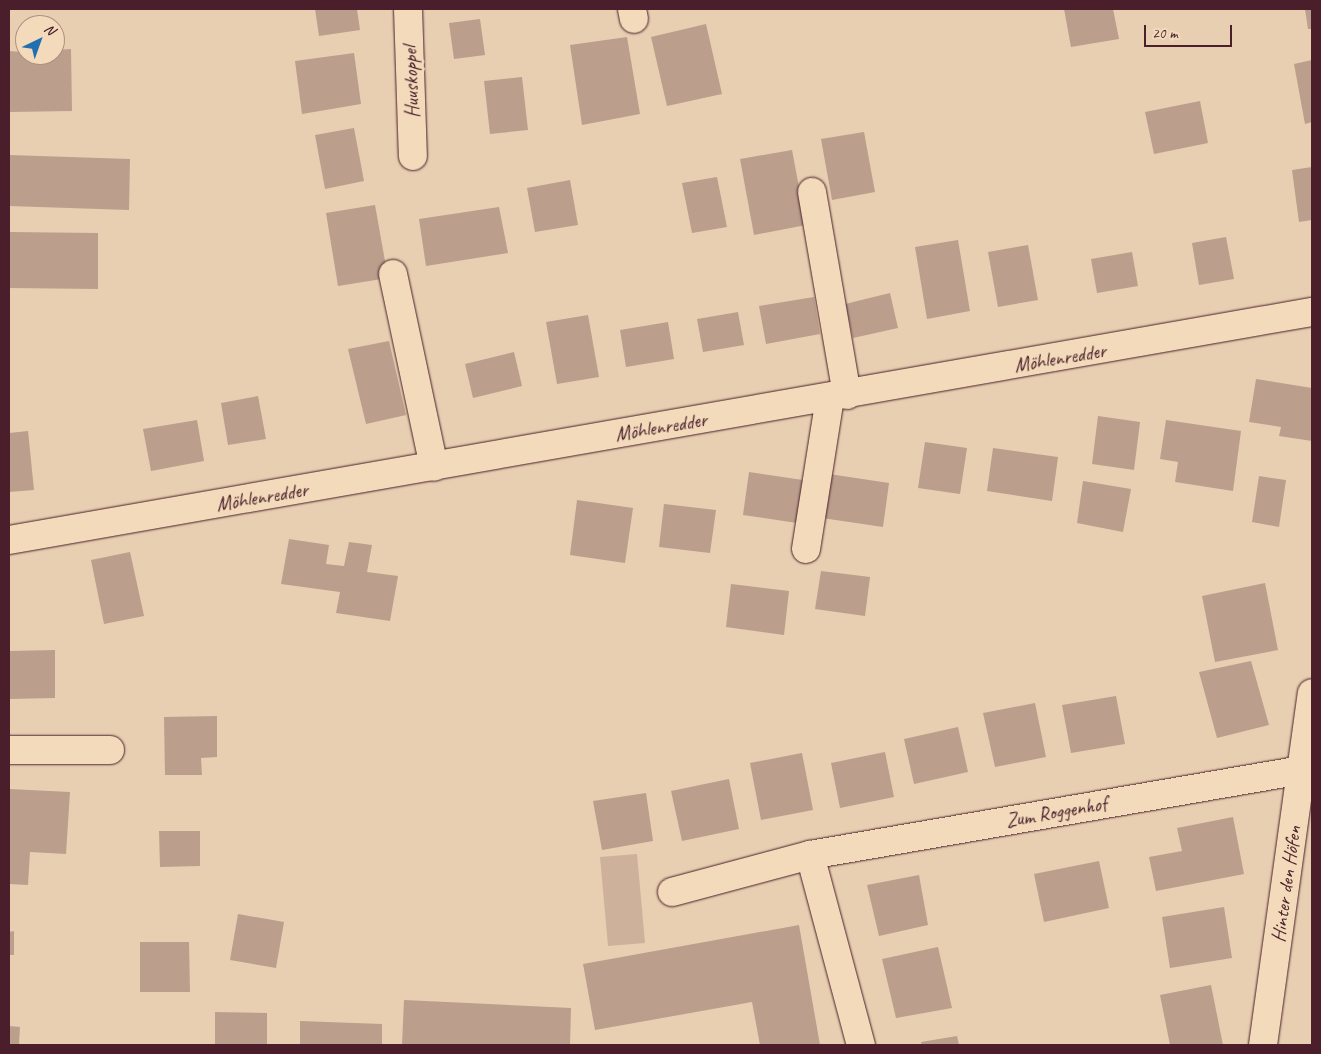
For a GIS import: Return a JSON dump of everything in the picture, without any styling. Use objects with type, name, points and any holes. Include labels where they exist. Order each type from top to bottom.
[{"type":"street","name":"Huuskoppel","points":[[408,9],[413,156]]},
{"type":"street","points":[[806,549],[839,396],[812,192]]},
{"type":"street","points":[[393,274],[434,467]]},
{"type":"street","name":"Möhlenredder","points":[[9,540],[1312,312]]},
{"type":"street","name":"Hinter den Höfen","points":[[1263,1045],[1312,694]]},
{"type":"street","points":[[9,750],[110,750]]},
{"type":"street","name":"Zum Roggenhof","points":[[672,892],[810,855],[1302,770]]},
{"type":"street","points":[[810,855],[861,1045]]},
{"type":"shaded area","points":[[637,854],[645,943],[608,946],[600,857]]},
{"type":"building","points":[[315,9],[357,9],[360,30],[319,36]]},
{"type":"building","points":[[1064,9],[1113,9],[1119,39],[1071,47]]},
{"type":"building","points":[[1305,9],[1312,9],[1312,29],[1308,29]]},
{"type":"building","points":[[480,19],[485,55],[454,59],[449,23]]},
{"type":"building","points":[[706,24],[722,94],[667,106],[651,37]]},
{"type":"building","points":[[627,37],[640,114],[582,125],[570,45]]},
{"type":"building","points":[[65,49],[71,49],[72,111],[9,112],[9,51],[15,52],[15,65],[65,65]]},
{"type":"building","points":[[354,53],[361,104],[302,114],[295,61]]},
{"type":"building","points":[[1312,60],[1312,122],[1305,124],[1294,64]]},
{"type":"building","points":[[522,77],[528,130],[490,134],[484,81]]},
{"type":"building","points":[[1200,101],[1208,143],[1154,154],[1145,112]]},
{"type":"building","points":[[354,128],[364,181],[325,189],[315,135]]},
{"type":"building","points":[[864,132],[875,192],[832,200],[821,139]]},
{"type":"building","points":[[792,150],[806,225],[754,235],[740,159]]},
{"type":"building","points":[[9,155],[130,159],[129,210],[9,206]]},
{"type":"building","points":[[1312,167],[1312,220],[1299,222],[1292,170]]},
{"type":"building","points":[[717,177],[727,227],[692,233],[682,183]]},
{"type":"building","points":[[570,180],[578,225],[535,232],[527,188]]},
{"type":"building","points":[[375,205],[388,278],[338,286],[326,213]]},
{"type":"building","points":[[499,207],[508,253],[426,266],[419,219]]},
{"type":"building","points":[[9,232],[98,233],[98,289],[9,288]]},
{"type":"building","points":[[1226,237],[1234,279],[1199,285],[1192,243]]},
{"type":"building","points":[[958,240],[970,311],[927,319],[915,247]]},
{"type":"building","points":[[1028,245],[1038,300],[998,307],[988,252]]},
{"type":"building","points":[[1132,252],[1138,286],[1097,293],[1091,259]]},
{"type":"building","points":[[890,293],[898,328],[853,338],[845,304]]},
{"type":"building","points":[[814,297],[820,334],[766,344],[759,306]]},
{"type":"building","points":[[738,312],[744,345],[703,352],[697,319]]},
{"type":"building","points":[[588,315],[599,377],[557,384],[546,322]]},
{"type":"building","points":[[668,322],[674,359],[626,367],[620,330]]},
{"type":"building","points":[[389,341],[406,415],[366,424],[348,349]]},
{"type":"building","points":[[514,352],[522,386],[473,398],[465,364]]},
{"type":"building","points":[[1256,379],[1312,388],[1312,441],[1279,436],[1281,427],[1249,422]]},
{"type":"building","points":[[258,396],[266,439],[228,445],[221,403]]},
{"type":"building","points":[[1098,416],[1140,422],[1134,470],[1092,464]]},
{"type":"building","points":[[197,420],[204,461],[151,471],[143,429]]},
{"type":"building","points":[[1166,420],[1241,431],[1233,491],[1175,482],[1178,462],[1160,459]]},
{"type":"building","points":[[28,431],[34,490],[9,492],[9,433]]},
{"type":"building","points":[[925,442],[967,448],[960,494],[918,488]]},
{"type":"building","points":[[993,448],[1058,457],[1052,501],[987,491]]},
{"type":"building","points":[[749,472],[803,480],[797,523],[743,515]]},
{"type":"building","points":[[829,474],[889,483],[883,527],[822,518]]},
{"type":"building","points":[[1259,476],[1286,480],[1279,527],[1252,522]]},
{"type":"building","points":[[1083,481],[1131,489],[1123,532],[1077,523]]},
{"type":"building","points":[[577,500],[633,508],[625,563],[570,555]]},
{"type":"building","points":[[664,504],[716,510],[710,553],[659,547]]},
{"type":"building","points":[[289,539],[329,545],[326,564],[344,566],[349,542],[372,545],[367,572],[398,576],[390,621],[336,613],[340,592],[281,584]]},
{"type":"building","points":[[130,552],[144,616],[104,624],[91,560]]},
{"type":"building","points":[[821,571],[870,577],[865,616],[815,609]]},
{"type":"building","points":[[1265,583],[1278,650],[1215,662],[1202,596]]},
{"type":"building","points":[[731,584],[789,591],[784,635],[726,627]]},
{"type":"building","points":[[55,650],[55,698],[9,699],[9,651]]},
{"type":"building","points":[[1251,661],[1269,725],[1217,738],[1199,672]]},
{"type":"building","points":[[1116,696],[1125,744],[1071,753],[1062,705]]},
{"type":"building","points":[[1035,703],[1046,757],[995,767],[983,713]]},
{"type":"building","points":[[217,716],[217,757],[201,758],[202,775],[165,775],[164,717]]},
{"type":"building","points":[[958,727],[968,772],[914,784],[904,739]]},
{"type":"building","points":[[885,752],[894,797],[840,808],[831,763]]},
{"type":"building","points":[[802,753],[813,810],[761,820],[750,763]]},
{"type":"building","points":[[729,779],[739,829],[682,841],[671,791]]},
{"type":"building","points":[[9,789],[70,792],[66,854],[30,852],[28,885],[9,884]]},
{"type":"building","points":[[646,793],[653,841],[602,850],[593,801]]},
{"type":"building","points":[[1233,817],[1244,874],[1156,891],[1149,857],[1182,851],[1177,828]]},
{"type":"building","points":[[159,831],[200,831],[200,866],[160,867]]},
{"type":"building","points":[[1099,861],[1109,908],[1044,922],[1034,874]]},
{"type":"building","points":[[919,875],[928,925],[879,936],[867,885]]},
{"type":"building","points":[[1224,907],[1232,958],[1170,968],[1162,917]]},
{"type":"building","points":[[238,914],[284,922],[276,968],[230,960]]},
{"type":"building","points":[[799,925],[820,1045],[760,1045],[752,1002],[595,1030],[583,964]]},
{"type":"building","points":[[14,931],[14,955],[9,955],[9,932]]},
{"type":"building","points":[[140,942],[189,942],[190,992],[140,992]]},
{"type":"building","points":[[938,947],[952,1008],[896,1018],[882,959]]},
{"type":"building","points":[[1211,985],[1223,1045],[1170,1045],[1160,995]]},
{"type":"building","points":[[404,1000],[571,1008],[570,1045],[402,1045]]},
{"type":"building","points":[[215,1012],[267,1013],[267,1045],[215,1045]]},
{"type":"building","points":[[300,1021],[382,1024],[382,1045],[300,1045]]},
{"type":"building","points":[[9,1026],[20,1027],[19,1045],[9,1045]]},
{"type":"building","points":[[957,1036],[959,1045],[922,1045],[921,1042]]}]
